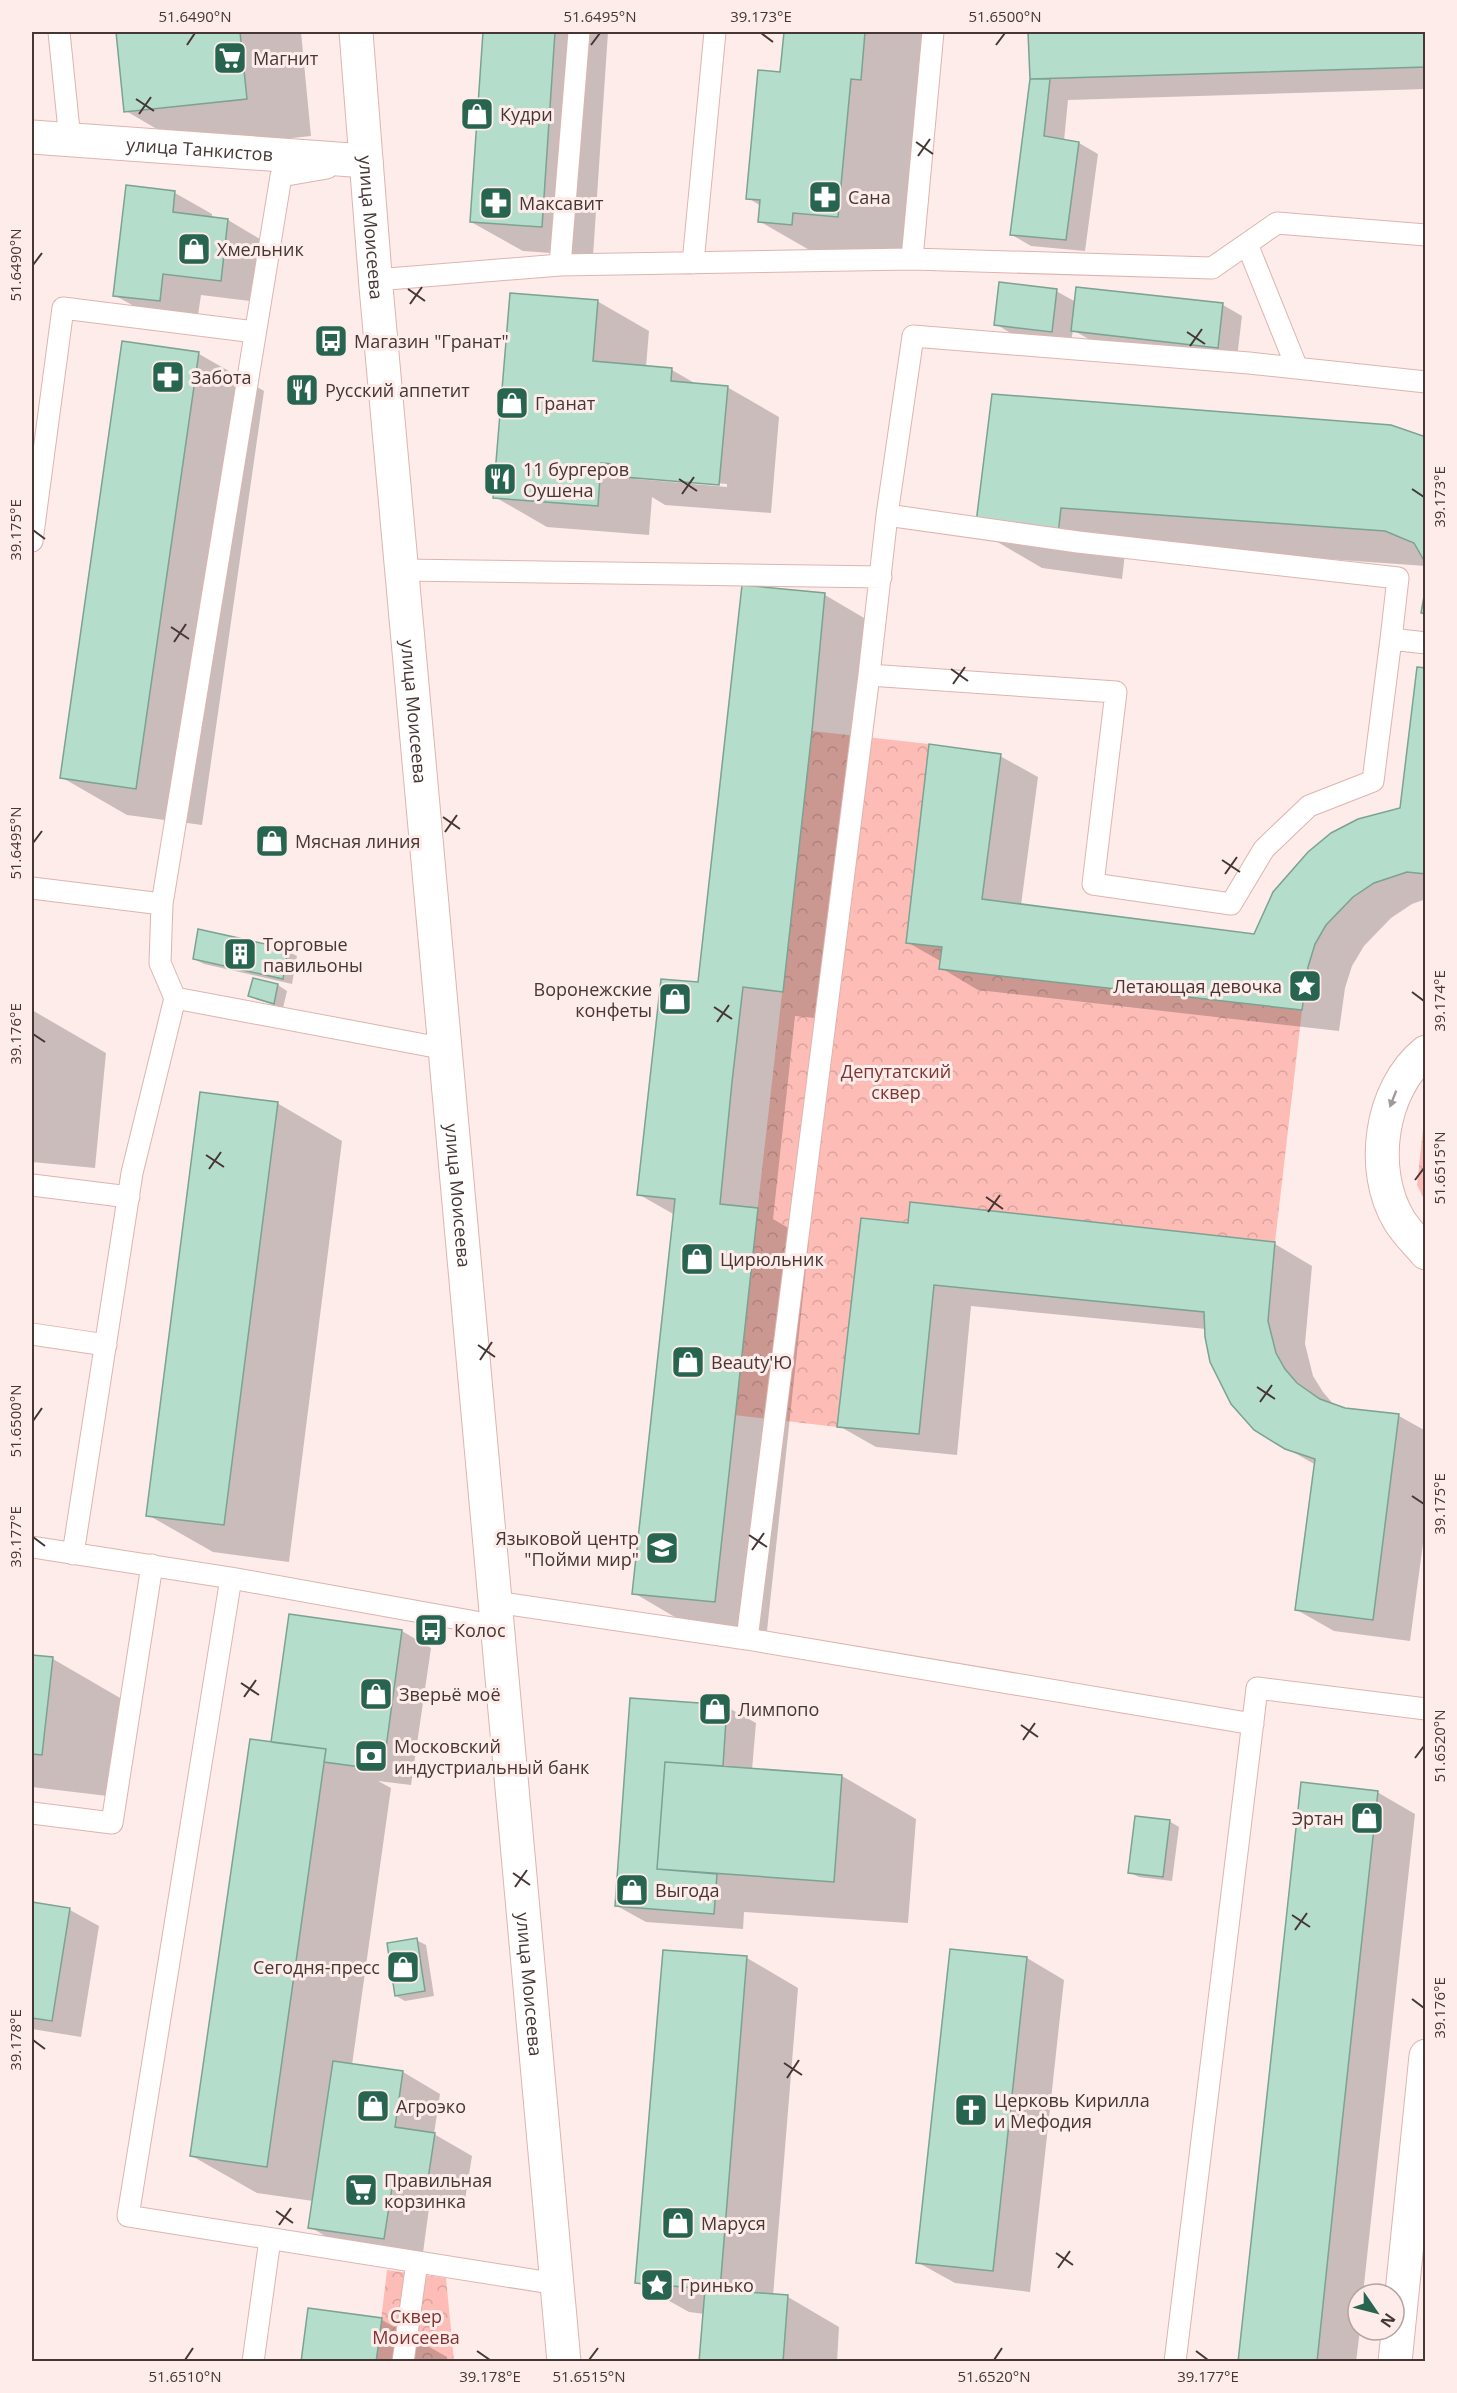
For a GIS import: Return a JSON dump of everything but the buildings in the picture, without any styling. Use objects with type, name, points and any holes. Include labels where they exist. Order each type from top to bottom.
[{"type":"street","name":"улица Моисеева","points":[[356,32],[376,280],[564,2361]]},
{"type":"street","name":"улица Танкистов","points":[[32,137],[366,161]]},
{"type":"street","points":[[1425,1052],[1415,1060],[1392,1096],[1382,1135],[1384,1180],[1399,1220],[1425,1253]]},
{"type":"street","points":[[1395,2361],[1425,2056]]},
{"type":"lane","points":[[59,32],[70,140]]},
{"type":"lane","points":[[561,265],[579,32]]},
{"type":"lane","points":[[693,263],[716,32]]},
{"type":"lane","points":[[912,259],[933,32]]},
{"type":"lane","points":[[73,1554],[132,1173],[175,998],[160,963],[162,904],[281,176],[366,161]]},
{"type":"lane","points":[[376,280],[561,265],[912,259],[1212,268],[1277,223],[1425,235]]},
{"type":"lane","points":[[1247,244],[1298,368]]},
{"type":"lane","points":[[32,541],[63,308],[255,332]]},
{"type":"lane","points":[[747,1639],[869,675],[887,515],[913,336],[1298,368],[1425,382]]},
{"type":"lane","points":[[869,675],[1116,692],[1093,884],[1232,904],[1264,849],[1309,806],[1373,781],[1398,578],[1078,542],[887,515]]},
{"type":"lane","points":[[402,570],[881,577]]},
{"type":"lane","points":[[1391,639],[1425,644]]},
{"type":"lane","points":[[32,888],[162,904]]},
{"type":"lane","points":[[175,998],[446,1049]]},
{"type":"lane","points":[[32,1185],[129,1197]]},
{"type":"lane","points":[[32,1334],[106,1345]]},
{"type":"lane","points":[[32,1547],[231,1578],[496,1614],[747,1639],[1253,1724]]},
{"type":"lane","points":[[32,1813],[112,1823],[152,1565]]},
{"type":"lane","points":[[231,1578],[128,2216],[557,2284]]},
{"type":"lane","points":[[1175,2361],[1257,1688],[1425,1709]]},
{"type":"lane","points":[[253,2361],[270,2239]]},
{"type":"lane","points":[[403,2361],[417,2262]]},
{"type":"green space","name":"Депутатский сквер","points":[[812,731],[929,744],[906,943],[942,947],[940,969],[1302,1010],[1275,1242],[910,1202],[908,1223],[862,1218],[837,1427],[734,1415]]},
{"type":"green space","points":[[1425,1110],[1425,1201],[1417,1185]]},
{"type":"green space","name":"Сквер Моисеева","points":[[387,2270],[446,2278],[454,2361],[376,2362]]},
{"type":"place","name":"Магнит","points":[[230,58]]},
{"type":"place","name":"Кудри","points":[[477,114]]},
{"type":"place","name":"Сана","points":[[825,197]]},
{"type":"place","name":"Максавит","points":[[496,203]]},
{"type":"place","name":"Хмельник","points":[[194,249]]},
{"type":"place","name":"Магазин \"Гранат\"","points":[[331,341]]},
{"type":"place","name":"Забота","points":[[168,377]]},
{"type":"place","name":"Русский аппетит","points":[[302,390]]},
{"type":"place","name":"Гранат","points":[[512,403]]},
{"type":"place","name":"11 бургеров Оушена","points":[[500,479]]},
{"type":"place","name":"Мясная линия","points":[[272,841]]},
{"type":"place","name":"Торговые павильоны","points":[[240,954]]},
{"type":"place","name":"Летающая девочка","points":[[1305,986]]},
{"type":"place","name":"Воронежские конфеты","points":[[675,999]]},
{"type":"place","name":"Цирюльник","points":[[697,1259]]},
{"type":"place","name":"Beauty'Ю","points":[[688,1362]]},
{"type":"place","name":"Языковой центр \"Пойми мир\"","points":[[662,1548]]},
{"type":"place","name":"Колос","points":[[431,1630]]},
{"type":"place","name":"Зверьё моё","points":[[376,1694]]},
{"type":"place","name":"Лимпопо","points":[[715,1709]]},
{"type":"place","name":"Московский индустриальный банк","points":[[371,1756]]},
{"type":"place","name":"Эртан","points":[[1367,1818]]},
{"type":"place","name":"Выгода","points":[[632,1890]]},
{"type":"place","name":"Сегодня-пресс","points":[[403,1967]]},
{"type":"place","name":"Агроэко","points":[[373,2106]]},
{"type":"place","name":"Церковь Кирилла и Мефодия","points":[[971,2110]]},
{"type":"place","name":"Правильная корзинка","points":[[361,2190]]},
{"type":"place","name":"Маруся","points":[[678,2223]]},
{"type":"place","name":"Гринько","points":[[657,2285]]}]
